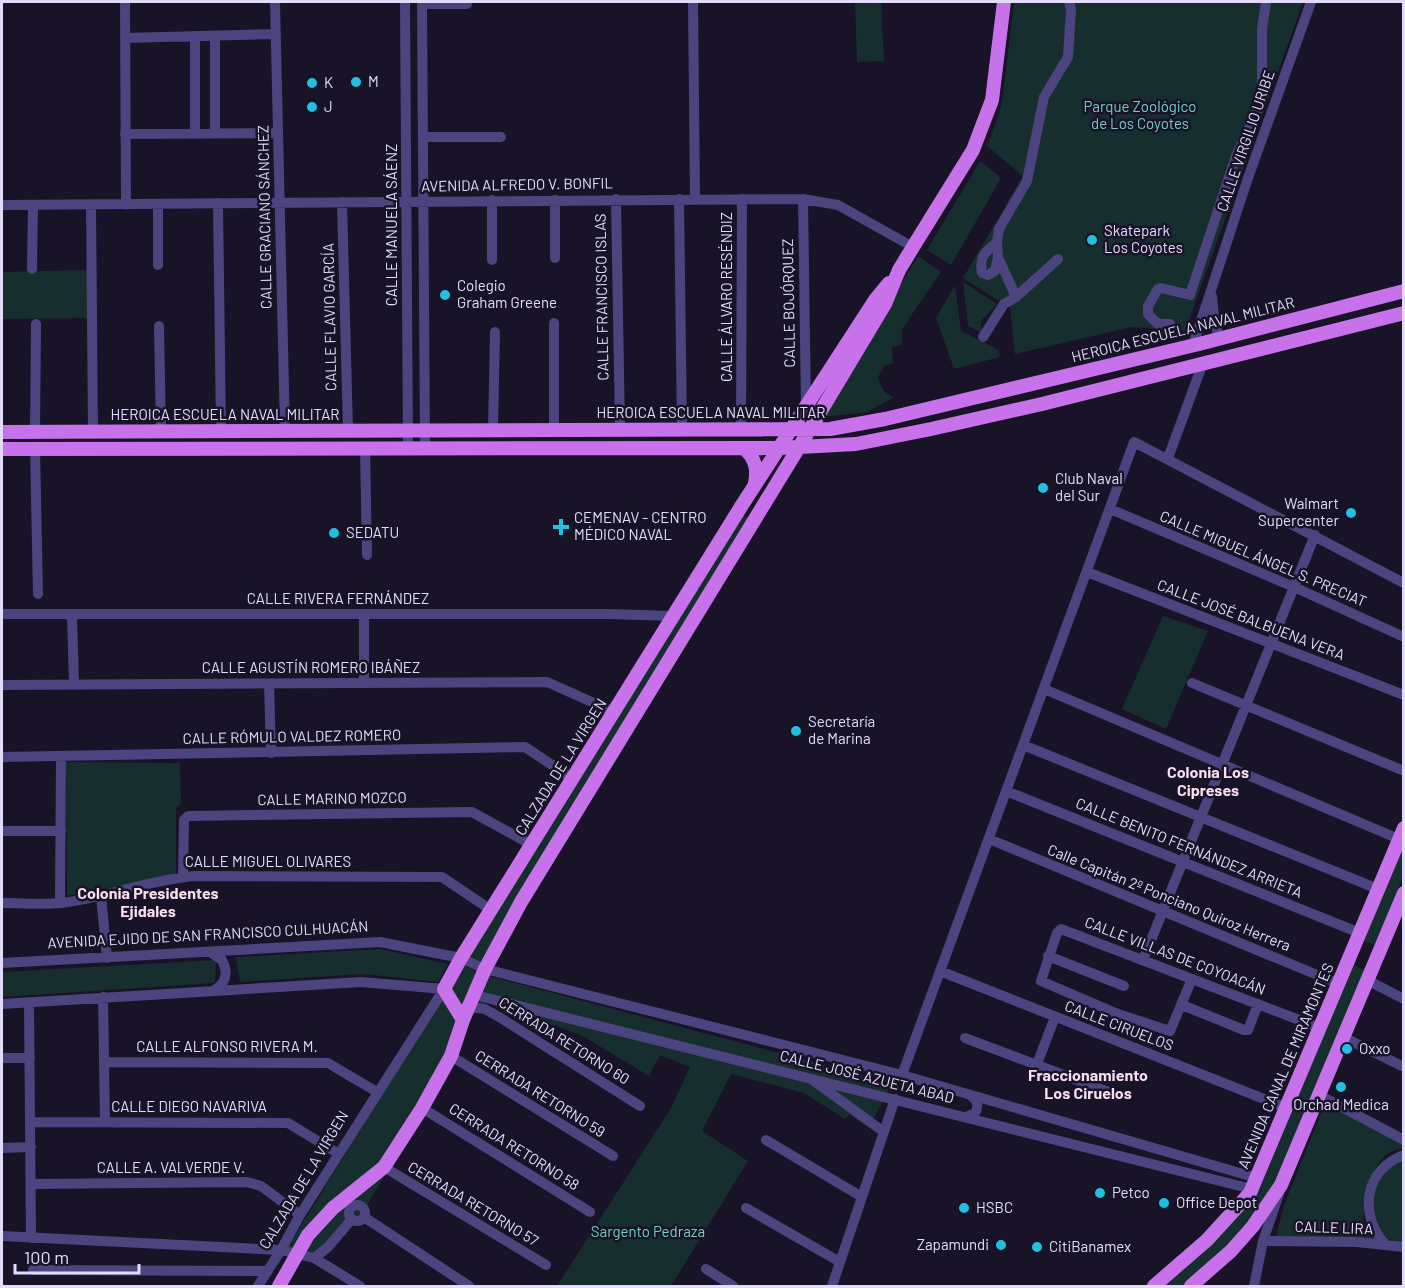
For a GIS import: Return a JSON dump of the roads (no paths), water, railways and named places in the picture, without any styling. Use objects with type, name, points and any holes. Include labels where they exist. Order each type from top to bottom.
[{"type":"main road","name":"CALZADA DE LA VIRGEN","points":[[279,1287],[308,1235],[333,1209],[384,1167],[422,1108],[451,1056],[485,969],[520,902],[810,429],[885,304],[899,270],[912,247],[973,150],[984,123],[995,83],[1004,2]]},
{"type":"main road","name":"CALZADA DE LA VIRGEN","points":[[444,989],[461,958],[755,486],[875,300],[899,270]]},
{"type":"main road","name":"HEROICA ESCUELA NAVAL MILITAR","points":[[2,432],[791,430],[849,426],[1193,345],[1404,291]]},
{"type":"main road","points":[[2,449],[780,448],[856,444],[1042,404],[1404,313]]},
{"type":"main road","points":[[1036,383],[1042,404]]},
{"type":"main road","points":[[744,448],[756,463],[755,486]]},
{"type":"main road","name":"AVENIDA CANAL DE MIRAMONTES","points":[[1154,1287],[1207,1240],[1254,1183],[1401,833]]},
{"type":"main road","points":[[1191,1287],[1239,1243],[1281,1185],[1380,949],[1399,920],[1404,893]]},
{"type":"main road","points":[[1358,936],[1359,948],[1365,953],[1374,953],[1380,949]]},
{"type":"main road","points":[[1347,961],[1355,957],[1364,958],[1370,965],[1368,977]]},
{"type":"main road","points":[[444,989],[469,1007]]},
{"type":"street","points":[[125,2],[126,204]]},
{"type":"street","name":"CALLE GRACIANO SÁNCHEZ","points":[[275,2],[285,431]]},
{"type":"street","name":"CALLE MANUELA SÁENZ","points":[[405,2],[408,447]]},
{"type":"street","points":[[693,2],[695,199]]},
{"type":"street","points":[[997,242],[983,255],[980,262],[982,273],[988,275],[995,271],[999,229],[1027,181],[1044,97],[1068,57],[1071,9],[1069,2]]},
{"type":"street","points":[[1170,324],[1158,324],[1148,314],[1148,306],[1158,289],[1161,288],[1190,295],[1236,156],[1262,99],[1262,29],[1266,2]]},
{"type":"street","name":"CALLE VIRGILIO URIBE","points":[[1193,345],[1248,178],[1311,2]]},
{"type":"street","points":[[422,3],[467,4]]},
{"type":"street","name":"CALLE MANUELA SÁENZ","points":[[422,3],[425,447]]},
{"type":"street","points":[[125,38],[276,34]]},
{"type":"street","points":[[195,36],[195,134]]},
{"type":"street","points":[[214,36],[215,133]]},
{"type":"street","points":[[125,134],[278,133]]},
{"type":"street","points":[[423,138],[501,137]]},
{"type":"street","name":"CALLE FRANCISCO ISLAS","points":[[616,199],[620,430]]},
{"type":"street","points":[[679,199],[682,430]]},
{"type":"street","name":"AVENIDA ALFREDO V. BONFIL","points":[[2,205],[803,199],[838,205],[912,247]]},
{"type":"street","name":"CALLE BOJÓRQUEZ","points":[[803,199],[806,407]]},
{"type":"street","points":[[492,200],[492,260]]},
{"type":"street","points":[[555,200],[555,258]]},
{"type":"street","name":"CALLE ÁLVARO RESÉNDIZ","points":[[741,430],[742,200]]},
{"type":"street","name":"CALLE FLAVIO GARCÍA","points":[[342,202],[348,431]]},
{"type":"street","points":[[158,204],[158,265]]},
{"type":"street","points":[[218,204],[221,431]]},
{"type":"street","points":[[32,269],[33,205]]},
{"type":"street","points":[[91,205],[93,432]]},
{"type":"street","points":[[998,257],[1016,297]]},
{"type":"street","points":[[983,337],[1004,304],[1016,297],[1058,260]]},
{"type":"street","name":"CALLE VIRGILIO URIBE","points":[[1212,290],[1213,311],[1219,338]]},
{"type":"street","points":[[554,323],[554,430]]},
{"type":"street","points":[[35,432],[36,324]]},
{"type":"street","points":[[159,326],[161,432]]},
{"type":"street","points":[[493,430],[495,332]]},
{"type":"street","points":[[1168,458],[1203,363]]},
{"type":"street","points":[[902,1075],[1134,442],[1404,583]]},
{"type":"street","points":[[365,447],[367,555]]},
{"type":"street","points":[[35,449],[38,594]]},
{"type":"street","name":"CALLE MIGUEL ÁNGEL S. PRECIAT","points":[[1110,509],[1294,587],[1404,637]]},
{"type":"street","points":[[1143,960],[1315,535]]},
{"type":"street","name":"CALLE JOSÉ BALBUENA VERA","points":[[1087,572],[1404,695]]},
{"type":"street","name":"CALLE RIVERA FERNÁNDEZ","points":[[2,614],[608,614],[674,616]]},
{"type":"street","points":[[364,614],[364,683]]},
{"type":"street","points":[[72,615],[74,685]]},
{"type":"street","name":"CALLE AGUSTÍN ROMERO IBÁÑEZ","points":[[2,686],[547,682],[614,712]]},
{"type":"street","points":[[1192,683],[1404,771]]},
{"type":"street","points":[[269,684],[271,753]]},
{"type":"street","points":[[1044,689],[1222,765],[1401,833]]},
{"type":"street","points":[[1023,745],[1378,889]]},
{"type":"street","name":"CALLE RÓMULO VALDEZ ROMERO","points":[[2,757],[525,747],[573,779]]},
{"type":"street","points":[[60,903],[61,756]]},
{"type":"street","name":"CALLE BENITO FERNÁNDEZ ARRIETA","points":[[1006,791],[1358,936]]},
{"type":"street","name":"CALLE MARINO MOZCO","points":[[183,877],[184,820],[188,816],[471,812],[532,845]]},
{"type":"street","points":[[2,831],[61,831]]},
{"type":"street","name":"Calle Capitán 2º Ponciano Quiroz Herrera","points":[[988,839],[1339,984]]},
{"type":"street","name":"CALLE MIGUEL OLIVARES","points":[[2,903],[60,903],[183,877],[442,877],[491,910]]},
{"type":"street","points":[[101,896],[106,958]]},
{"type":"street","name":"CALLE VILLAS DE COYOACÁN","points":[[1182,1005],[1170,1031],[1043,984],[1041,977],[1057,933],[1061,929],[1320,1028]]},
{"type":"street","name":"AVENIDA EJIDO DE SAN FRANCISCO CULHUACÁN","points":[[2,963],[380,942],[461,958],[485,969]]},
{"type":"street","points":[[203,952],[219,957],[224,963],[226,972],[222,984],[215,990],[206,992]]},
{"type":"street","points":[[1048,956],[1124,986]]},
{"type":"street","name":"CALLE JOSÉ AZUETA ABAD","points":[[485,969],[902,1075],[1254,1183]]},
{"type":"street","name":"CALLE CIRUELOS","points":[[940,971],[1287,1108]]},
{"type":"street","points":[[1368,977],[1404,999]]},
{"type":"street","points":[[1192,979],[1182,1005],[1244,1030],[1248,1030],[1258,1004]]},
{"type":"street","points":[[2,1004],[361,982],[444,989]]},
{"type":"street","name":"CALZADA DE LA VIRGEN","points":[[258,1287],[300,1215],[444,989]]},
{"type":"street","points":[[103,997],[105,1122]]},
{"type":"street","points":[[29,1003],[31,1238]]},
{"type":"street","name":"CALLE JOSÉ AZUETA ABAD","points":[[469,1007],[808,1078],[1023,1132],[1254,1183]]},
{"type":"street","name":"CERRADA RETORNO 60","points":[[469,1007],[485,1010],[499,1017],[640,1106]]},
{"type":"street","points":[[1036,1064],[1054,1017]]},
{"type":"street","points":[[1343,1037],[1404,1067]]},
{"type":"street","points":[[965,1038],[1114,1094]]},
{"type":"street","name":"CERRADA RETORNO 59","points":[[451,1056],[613,1156]]},
{"type":"street","points":[[2,1058],[30,1058]]},
{"type":"street","name":"CALLE ALFONSO RIVERA M.","points":[[105,1062],[328,1063],[378,1092]]},
{"type":"street","points":[[808,1078],[884,1131]]},
{"type":"street","points":[[1319,1095],[1404,1140]]},
{"type":"street","points":[[966,1117],[971,1116],[977,1108],[977,1103],[971,1096]]},
{"type":"street","points":[[832,1287],[895,1099]]},
{"type":"street","name":"CERRADA RETORNO 58","points":[[422,1108],[590,1212]]},
{"type":"street","points":[[1023,1132],[1018,1126],[1018,1118],[1028,1113]]},
{"type":"street","name":"CALLE DIEGO NAVARIVA","points":[[31,1122],[288,1123],[339,1154]]},
{"type":"street","points":[[766,1140],[862,1197]]},
{"type":"street","points":[[2,1148],[31,1147]]},
{"type":"street","points":[[1386,1245],[1372,1226],[1368,1212],[1368,1196],[1381,1170],[1392,1160],[1404,1155]]},
{"type":"street","name":"CERRADA RETORNO 57","points":[[384,1167],[546,1265]]},
{"type":"street","name":"CALLE A. VALVERDE V.","points":[[32,1184],[248,1182],[261,1186],[300,1215]]},
{"type":"street","points":[[1254,1287],[1263,1241],[1281,1185]]},
{"type":"street","points":[[746,1208],[840,1262]]},
{"type":"street","points":[[314,1258],[328,1247],[352,1219],[358,1221],[364,1217],[469,1287]]},
{"type":"street","points":[[2,1236],[281,1250],[314,1258],[360,1287]]},
{"type":"street","name":"CALLE LIRA","points":[[1263,1241],[1357,1242],[1404,1247]]},
{"type":"street","points":[[706,1269],[733,1287]]},
{"type":"street","points":[[33,1270],[268,1271]]},
{"type":"place","name":"M","points":[[356,82]]},
{"type":"place","name":"K","points":[[312,83]]},
{"type":"place","name":"J","points":[[312,107]]},
{"type":"place","name":"Skatepark Los Coyotes","points":[[1092,240]]},
{"type":"place","name":"Colegio Graham Greene","points":[[445,295]]},
{"type":"place","name":"Club Naval del Sur","points":[[1043,488]]},
{"type":"place","name":"Walmart Supercenter","points":[[1351,513]]},
{"type":"place","name":"CEMENAV - CENTRO MÉDICO NAVAL","points":[[561,527]]},
{"type":"place","name":"SEDATU","points":[[334,533]]},
{"type":"place","name":"Secretaría de Marina","points":[[796,731]]},
{"type":"place","name":"Oxxo","points":[[1347,1049]]},
{"type":"place","name":"Orchad Medica","points":[[1341,1087]]},
{"type":"place","name":"Petco","points":[[1100,1193]]},
{"type":"place","name":"Office Depot","points":[[1164,1203]]},
{"type":"place","name":"HSBC","points":[[964,1208]]},
{"type":"place","name":"Zapamundi","points":[[1001,1245]]},
{"type":"place","name":"CitiBanamex","points":[[1037,1247]]},
{"type":"district","name":"Colonia Los Cipreses","points":[[1208,781]]},
{"type":"district","name":"Colonia Presidentes Ejidales","points":[[148,902]]},
{"type":"district","name":"Fraccionamiento Los Ciruelos","points":[[1088,1084]]},
{"type":"park label","name":"Parque Zoológico de Los Coyotes","points":[[1140,116]]},
{"type":"park label","name":"Sargento Pedraza","points":[[648,1232]]}]
